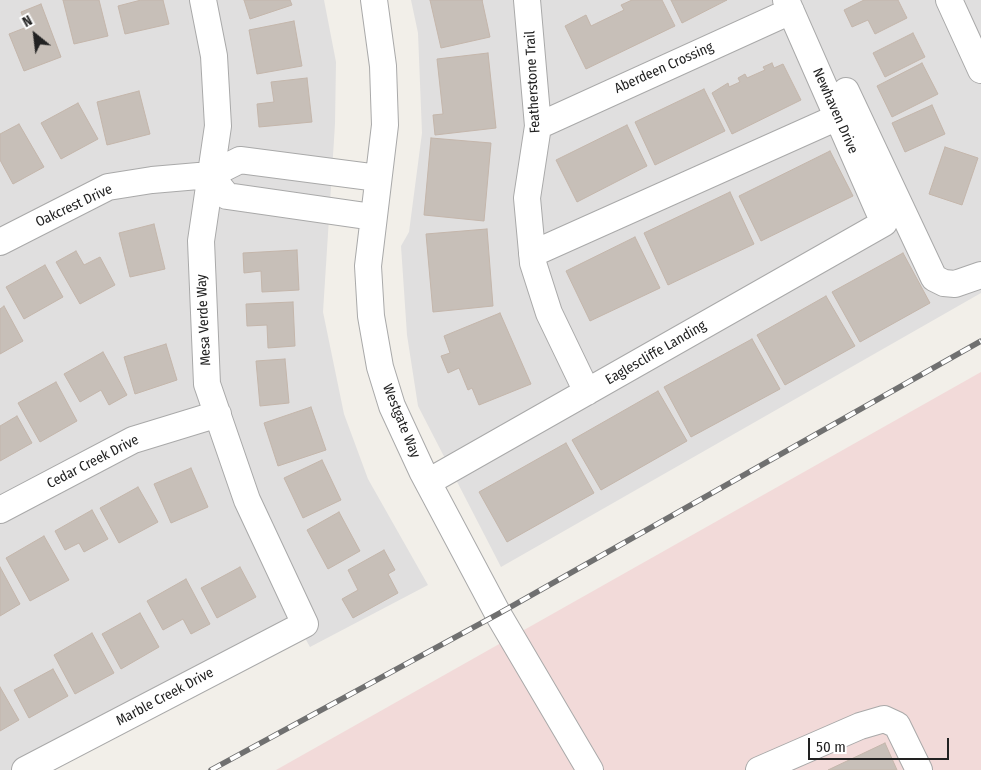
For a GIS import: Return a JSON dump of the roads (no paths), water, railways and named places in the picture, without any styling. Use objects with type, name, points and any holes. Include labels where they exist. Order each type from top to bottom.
[{"type":"street","name":"Mesa Verde Way","points":[[203,0],[214,56],[217,117],[201,242],[207,384],[247,500],[305,624]]},
{"type":"street","name":"Westgate Way","points":[[374,0],[383,66],[385,125],[368,266],[371,316],[380,367],[392,406],[428,482],[498,614],[590,770]]},
{"type":"street","points":[[949,0],[981,70]]},
{"type":"street","name":"Featherstone Trail","points":[[534,2],[538,126],[527,198],[532,254],[548,313],[587,392]]},
{"type":"street","points":[[793,4],[934,278],[944,283],[954,284],[981,275]]},
{"type":"street","name":"Aberdeen Crossing","points":[[538,126],[793,4]]},
{"type":"street","name":"Newhaven Drive","points":[[793,4],[838,117],[884,223]]},
{"type":"street","points":[[532,254],[838,117]]},
{"type":"street","name":"Oakcrest Drive","points":[[0,242],[108,187],[152,180],[210,175],[240,160],[378,178]]},
{"type":"street","points":[[210,175],[227,196],[373,217]]},
{"type":"street","name":"Eaglescliffe Landing","points":[[428,482],[884,223]]},
{"type":"street","name":"Cedar Creek Drive","points":[[0,510],[133,440],[218,414]]},
{"type":"street","name":"Marble Creek Drive","points":[[25,770],[305,624]]},
{"type":"street","points":[[760,770],[860,726],[884,719],[897,725],[919,770]]},
{"type":"railway","points":[[211,770],[498,614],[981,341]]}]
